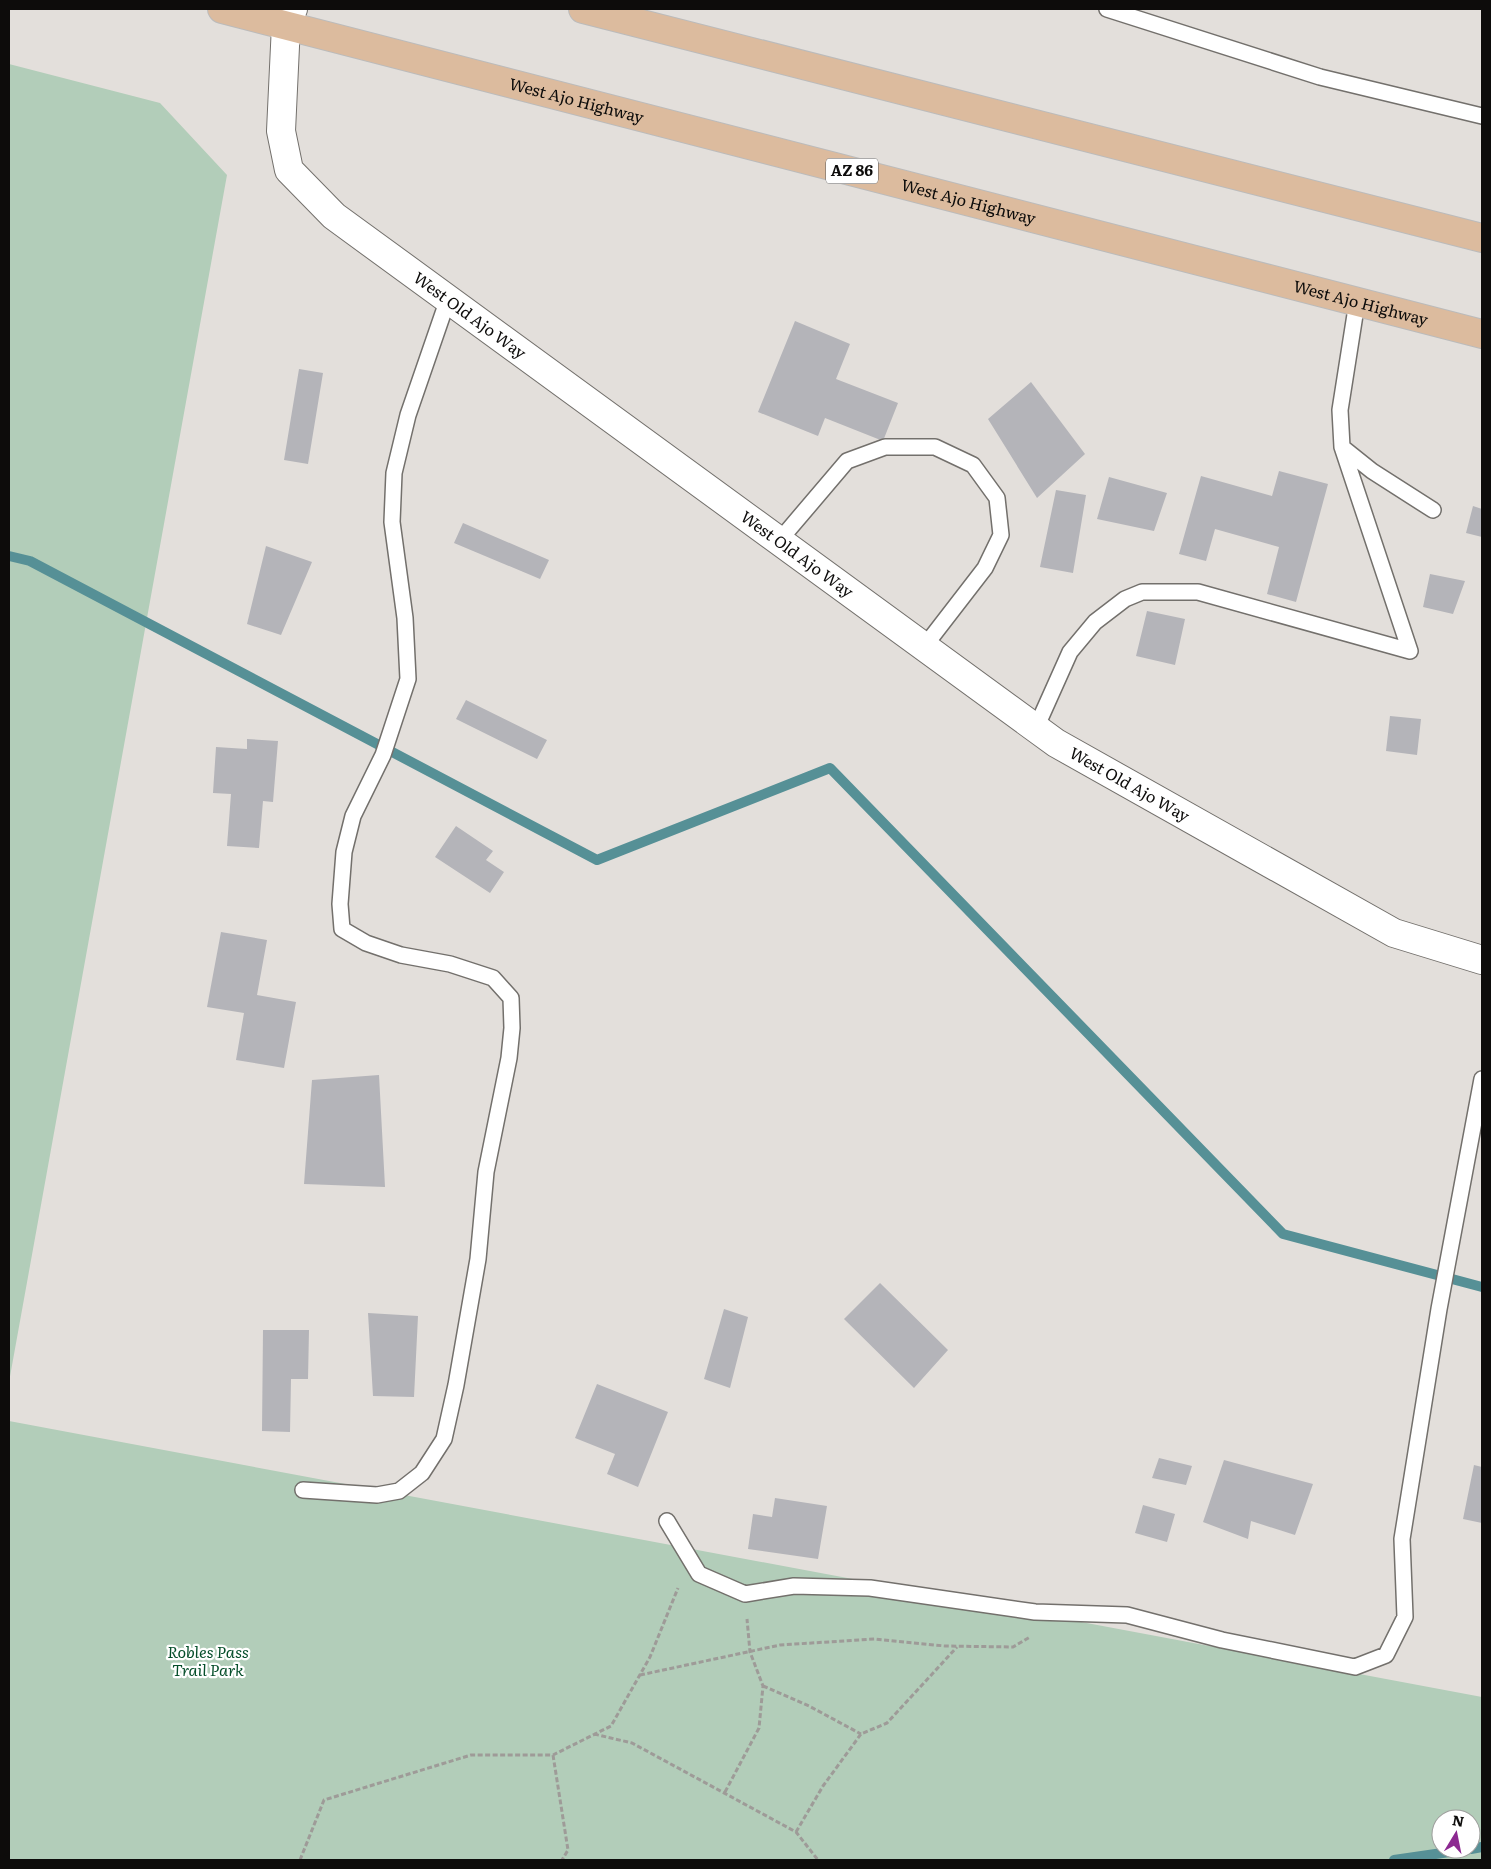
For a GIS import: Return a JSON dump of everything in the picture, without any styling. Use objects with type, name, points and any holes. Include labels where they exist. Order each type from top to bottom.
[{"type":"main road","name":"West Ajo Highway","points":[[222,9],[290,17],[1482,334]]},
{"type":"main road","points":[[583,9],[1482,238]]},
{"type":"street","name":"West Old Ajo Way","points":[[290,17],[281,131],[289,170],[334,216],[1056,743],[1394,933],[1482,960]]},
{"type":"lane","points":[[1106,9],[1320,77],[1482,116]]},
{"type":"lane","points":[[303,1490],[377,1495],[399,1491],[422,1473],[444,1439],[456,1385],[478,1259],[486,1172],[509,1058],[512,1028],[511,998],[493,978],[450,964],[401,955],[366,943],[342,929],[340,904],[344,852],[353,816],[383,756],[394,727],[408,679],[405,618],[392,522],[394,473],[408,415],[448,299]]},
{"type":"lane","points":[[1036,728],[1070,652],[1095,622],[1125,599],[1142,592],[1198,592],[1410,651],[1342,447],[1340,410],[1357,302]]},
{"type":"lane","points":[[779,541],[847,462],[855,458],[885,447],[935,447],[973,465],[997,498],[1001,534],[985,568],[924,647]]},
{"type":"lane","points":[[1342,447],[1372,471],[1433,510]]},
{"type":"lane","points":[[667,1520],[699,1574],[745,1594],[794,1586],[870,1588],[1035,1612],[1127,1615],[1222,1640],[1355,1667],[1386,1655],[1405,1617],[1402,1539],[1439,1309],[1482,1079]]},
{"type":"path","points":[[300,1860],[324,1800],[471,1755],[553,1754],[611,1726],[650,1658],[690,1559]]},
{"type":"path","points":[[725,1792],[759,1728],[763,1686],[750,1652],[745,1594]]},
{"type":"path","points":[[640,1675],[780,1645],[875,1639],[958,1646],[1012,1647],[1069,1613]]},
{"type":"path","points":[[796,1832],[823,1786],[861,1734],[888,1723],[958,1646]]},
{"type":"path","points":[[763,1686],[809,1706],[861,1734]]},
{"type":"path","points":[[594,1734],[632,1743],[725,1792],[796,1832],[818,1860]]},
{"type":"path","points":[[553,1754],[568,1850],[562,1860]]},
{"type":"green space","points":[[9,64],[160,103],[227,175],[9,1382]]},
{"type":"green space","name":"Robles Pass Trail Park","points":[[9,1421],[1482,1697],[1482,1860],[9,1860]]},
{"type":"building","points":[[795,321],[850,344],[836,379],[898,403],[883,441],[825,418],[818,436],[758,412]]},
{"type":"building","points":[[299,369],[323,373],[308,464],[284,460]]},
{"type":"building","points":[[1031,382],[1085,454],[1037,498],[988,419]]},
{"type":"building","points":[[1279,471],[1328,484],[1296,602],[1267,594],[1279,547],[1215,529],[1206,561],[1179,554],[1201,476],[1272,496]]},
{"type":"building","points":[[1109,477],[1167,493],[1154,531],[1097,519]]},
{"type":"building","points":[[1056,490],[1086,495],[1073,573],[1040,567]]},
{"type":"building","points":[[1473,506],[1482,509],[1482,537],[1466,533]]},
{"type":"building","points":[[463,523],[549,560],[540,579],[454,543]]},
{"type":"building","points":[[266,546],[312,562],[281,635],[247,624]]},
{"type":"building","points":[[1430,574],[1465,581],[1453,614],[1423,607]]},
{"type":"building","points":[[1147,611],[1185,619],[1175,665],[1136,656]]},
{"type":"building","points":[[466,700],[547,740],[537,759],[456,719]]},
{"type":"building","points":[[1390,716],[1421,719],[1417,755],[1386,751]]},
{"type":"building","points":[[247,739],[278,741],[273,802],[263,801],[259,848],[227,846],[231,794],[213,793],[216,747],[247,749]]},
{"type":"building","points":[[456,826],[493,851],[486,860],[504,872],[490,893],[435,857]]},
{"type":"building","points":[[221,932],[267,940],[257,995],[296,1002],[284,1068],[236,1060],[244,1013],[207,1007]]},
{"type":"building","points":[[379,1075],[385,1187],[304,1184],[312,1080]]},
{"type":"building","points":[[880,1283],[948,1350],[914,1388],[844,1319]]},
{"type":"building","points":[[724,1309],[748,1317],[730,1388],[704,1379]]},
{"type":"building","points":[[368,1313],[418,1316],[414,1397],[373,1396]]},
{"type":"building","points":[[263,1330],[309,1330],[308,1379],[291,1379],[290,1432],[262,1431]]},
{"type":"building","points":[[597,1384],[668,1412],[638,1487],[607,1474],[615,1454],[575,1438]]},
{"type":"building","points":[[1159,1458],[1192,1466],[1186,1485],[1152,1478]]},
{"type":"building","points":[[1224,1460],[1313,1484],[1295,1535],[1251,1521],[1248,1539],[1203,1522]]},
{"type":"building","points":[[1474,1465],[1482,1467],[1482,1523],[1463,1519]]},
{"type":"building","points":[[775,1498],[827,1506],[818,1559],[748,1549],[753,1514],[772,1517]]},
{"type":"building","points":[[1143,1505],[1175,1514],[1167,1542],[1135,1533]]},
{"type":"waterway","points":[[9,556],[30,561],[597,860],[830,768],[1283,1234],[1482,1287]]},
{"type":"waterway","points":[[1394,1860],[1431,1855]]}]
